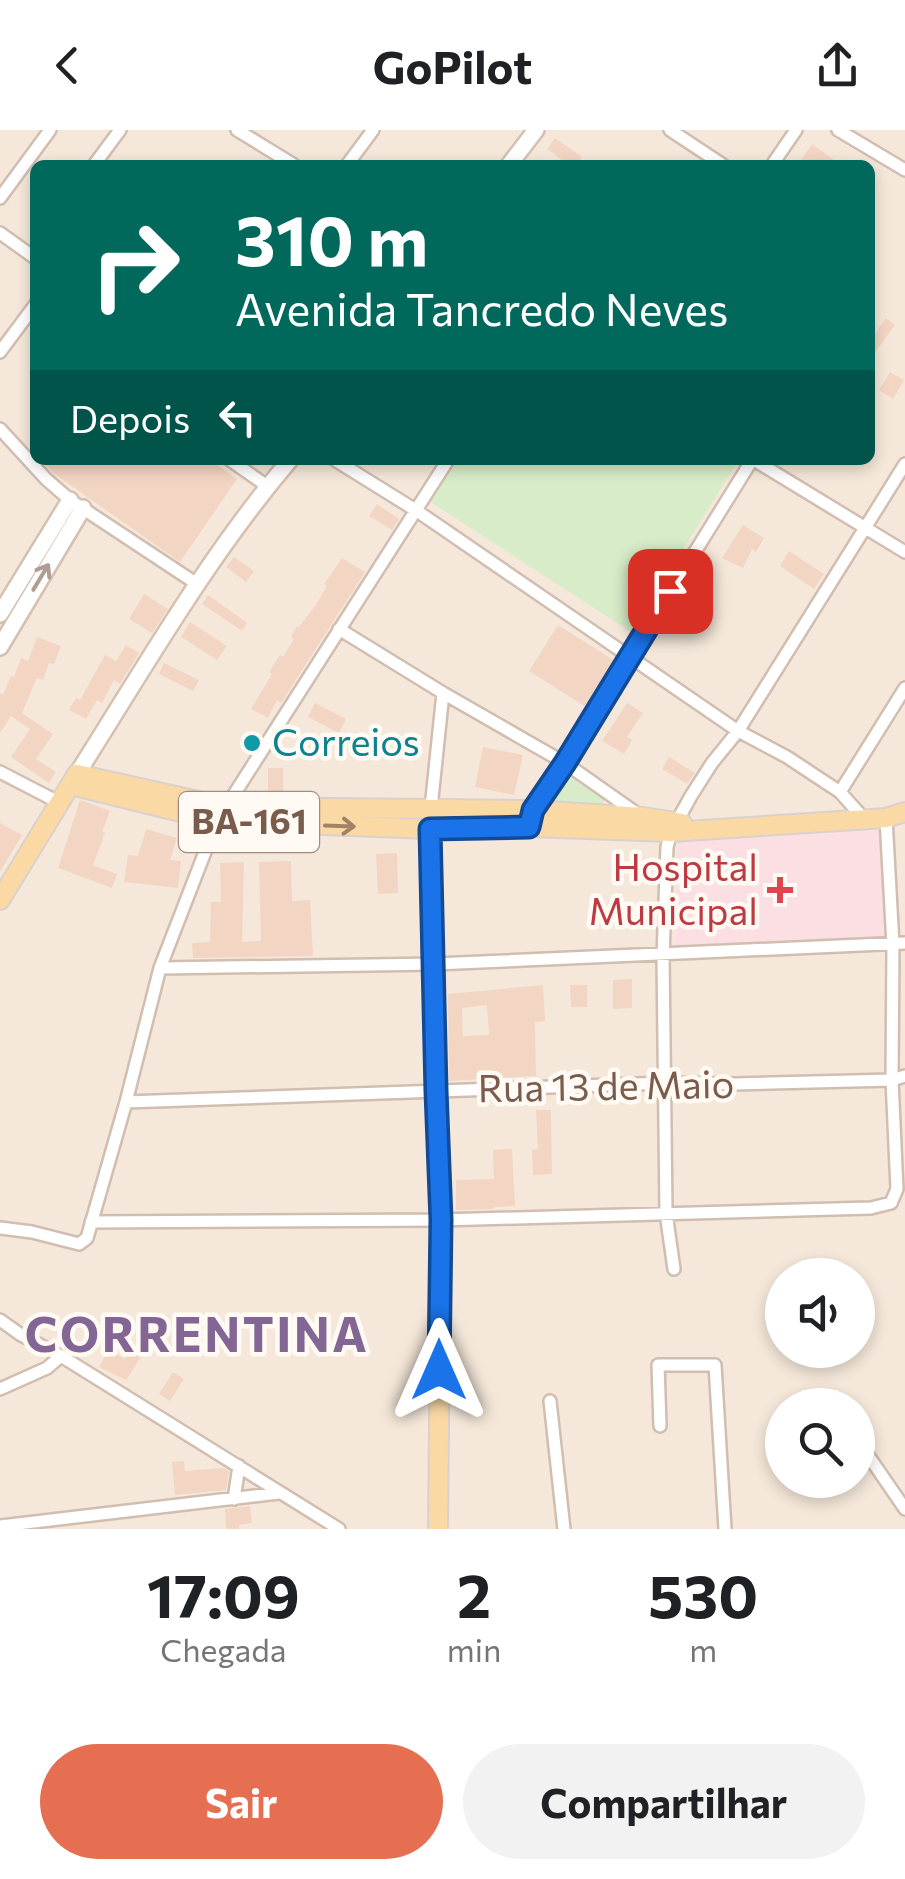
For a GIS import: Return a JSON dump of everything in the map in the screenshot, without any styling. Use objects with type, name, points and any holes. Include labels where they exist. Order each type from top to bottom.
[{"type":"main road","points":[[0,900],[74,780]]},
{"type":"main road","name":"BA-161","points":[[74,780],[221,814],[430,829]]},
{"type":"main road","points":[[438,1529],[441,1220],[431,808],[702,828],[866,820],[905,812]]},
{"type":"main road","name":"BA-161","points":[[221,814],[431,808]]},
{"type":"main road","points":[[430,829],[531,818],[642,817],[673,827]]},
{"type":"street","points":[[34,160],[50,130]]},
{"type":"street","points":[[98,160],[120,130]]},
{"type":"street","points":[[237,130],[286,160]]},
{"type":"street","points":[[351,160],[373,130]]},
{"type":"street","points":[[513,160],[536,130]]},
{"type":"street","points":[[670,130],[715,160]]},
{"type":"street","points":[[775,160],[796,130]]},
{"type":"street","points":[[838,130],[905,170]]},
{"type":"street","points":[[0,198],[29,170]]},
{"type":"street","points":[[0,233],[30,254]]},
{"type":"street","points":[[0,352],[30,312]]},
{"type":"street","points":[[0,429],[30,462]]},
{"type":"street","points":[[27,459],[30,454]]},
{"type":"street","points":[[674,1268],[666,1213],[662,956],[666,847],[673,827],[712,762],[738,732],[905,464]]},
{"type":"street","points":[[34,465],[77,504],[197,584]]},
{"type":"street","points":[[237,465],[268,486]]},
{"type":"street","points":[[74,780],[197,584],[286,465]]},
{"type":"street","points":[[343,465],[417,511],[738,732],[788,757],[840,792],[866,820]]},
{"type":"street","points":[[0,1228],[78,1244],[87,1238],[160,968],[221,814],[445,465]]},
{"type":"street","points":[[531,818],[750,465]]},
{"type":"street","points":[[761,465],[905,552]]},
{"type":"street","points":[[0,647],[7,607],[77,504]]},
{"type":"street","points":[[339,629],[565,763],[642,817]]},
{"type":"street","points":[[840,792],[905,688]]},
{"type":"street","points":[[431,808],[443,693]]},
{"type":"street","points":[[0,772],[60,803]]},
{"type":"street","points":[[91,1222],[441,1220],[871,1208],[891,1204],[897,1189],[899,944],[886,818]]},
{"type":"street","points":[[160,968],[435,964],[899,944]]},
{"type":"street","name":"Rua 13 de Maio","points":[[126,1102],[899,1078]]},
{"type":"street","points":[[0,1320],[340,1529]]},
{"type":"street","points":[[0,1389],[47,1368],[61,1356]]},
{"type":"street","points":[[660,1426],[658,1365],[715,1365],[726,1529]]},
{"type":"street","points":[[550,1400],[564,1529]]},
{"type":"street","points":[[875,1465],[905,1509]]},
{"type":"street","points":[[234,1499],[239,1466]]},
{"type":"street","points":[[0,1526],[278,1493]]},
{"type":"shaded area","points":[[0,130],[905,130],[905,1529],[0,1529]]},
{"type":"shaded area","name":"Hospital Municipal","points":[[879,828],[885,937],[676,945],[677,842]]},
{"type":"green space","points":[[448,465],[736,465],[631,632],[426,499]]},
{"type":"green space","points":[[569,776],[606,795],[602,808],[556,804],[553,801]]},
{"type":"building","points":[[555,138],[582,157],[562,160],[547,149]]},
{"type":"building","points":[[812,144],[834,160],[801,160]]},
{"type":"building","points":[[886,318],[895,325],[875,352],[875,333]]},
{"type":"building","points":[[890,372],[904,380],[893,399],[879,390]]},
{"type":"building","points":[[46,465],[217,465],[237,479],[180,562]]},
{"type":"building","points":[[377,504],[399,519],[392,530],[369,516]]},
{"type":"building","points":[[743,525],[764,538],[756,552],[752,549],[743,568],[722,558]]},
{"type":"building","points":[[789,551],[824,574],[814,589],[780,566]]},
{"type":"building","points":[[234,557],[254,571],[246,582],[226,567]]},
{"type":"building","points":[[342,558],[365,572],[281,703],[277,700],[268,718],[251,709],[272,674],[269,672],[280,655],[283,657],[297,626],[315,606]]},
{"type":"building","points":[[144,594],[168,609],[152,633],[129,619]]},
{"type":"building","points":[[208,595],[247,623],[242,631],[202,604]]},
{"type":"building","points":[[190,622],[227,646],[217,660],[181,637]]},
{"type":"building","points":[[558,625],[615,661],[586,707],[529,671]]},
{"type":"building","points":[[37,637],[61,646],[43,680],[37,678],[22,713],[53,734],[36,759],[56,772],[49,783],[11,757],[30,729],[11,716],[0,733],[0,693],[3,695],[11,676],[14,677],[21,658],[28,661]]},
{"type":"building","points":[[126,645],[139,653],[120,684],[114,680],[102,703],[97,700],[86,719],[69,710],[76,698],[80,700],[105,655],[116,661]]},
{"type":"building","points":[[164,663],[199,680],[193,691],[159,674]]},
{"type":"building","points":[[315,703],[346,719],[339,733],[308,717]]},
{"type":"building","points":[[627,703],[643,713],[627,737],[632,740],[624,754],[602,741]]},
{"type":"building","points":[[483,747],[523,755],[514,795],[475,787]]},
{"type":"building","points":[[669,757],[695,773],[687,784],[662,769]]},
{"type":"building","points":[[268,768],[283,768],[283,792],[268,791]]},
{"type":"building","points":[[80,800],[110,811],[93,865],[117,874],[112,888],[58,868]]},
{"type":"building","points":[[0,823],[22,835],[0,872]]},
{"type":"building","points":[[146,829],[177,838],[170,860],[181,861],[178,888],[124,882],[128,855],[138,856]]},
{"type":"building","points":[[397,853],[398,893],[378,894],[376,854]]},
{"type":"building","points":[[291,861],[292,901],[310,900],[313,956],[193,958],[192,943],[210,942],[211,902],[221,902],[220,863],[244,862],[242,942],[261,941],[259,862]]},
{"type":"building","points":[[632,979],[632,1008],[613,1009],[613,980]]},
{"type":"building","points":[[543,985],[545,1021],[535,1022],[536,1076],[449,1081],[448,994]],"holes":[[[487,1005],[489,1035],[463,1036],[462,1008]]]},
{"type":"building","points":[[570,985],[587,985],[587,1007],[571,1007]]},
{"type":"building","points":[[536,1110],[551,1110],[552,1174],[533,1175],[532,1150],[538,1149]]},
{"type":"building","points":[[512,1149],[515,1206],[456,1210],[456,1180],[494,1179],[493,1150]]},
{"type":"building","points":[[109,1350],[125,1359],[131,1350],[141,1357],[126,1380],[99,1367]]},
{"type":"building","points":[[173,1372],[184,1379],[170,1401],[159,1394]]},
{"type":"building","points":[[184,1461],[185,1471],[229,1471],[226,1490],[175,1495],[172,1462]]},
{"type":"building","points":[[250,1506],[252,1523],[226,1529],[225,1509]]},
{"type":"place","name":"Correios","points":[[252,743]]},
{"type":"place","name":"Hospital Municipal","points":[[780,890]]},
{"type":"district","name":"CORRENTINA","points":[[197,1335]]},
{"type":"route","points":[[439,1370],[441,1220],[430,829],[529,827],[533,810],[670,591]]}]
